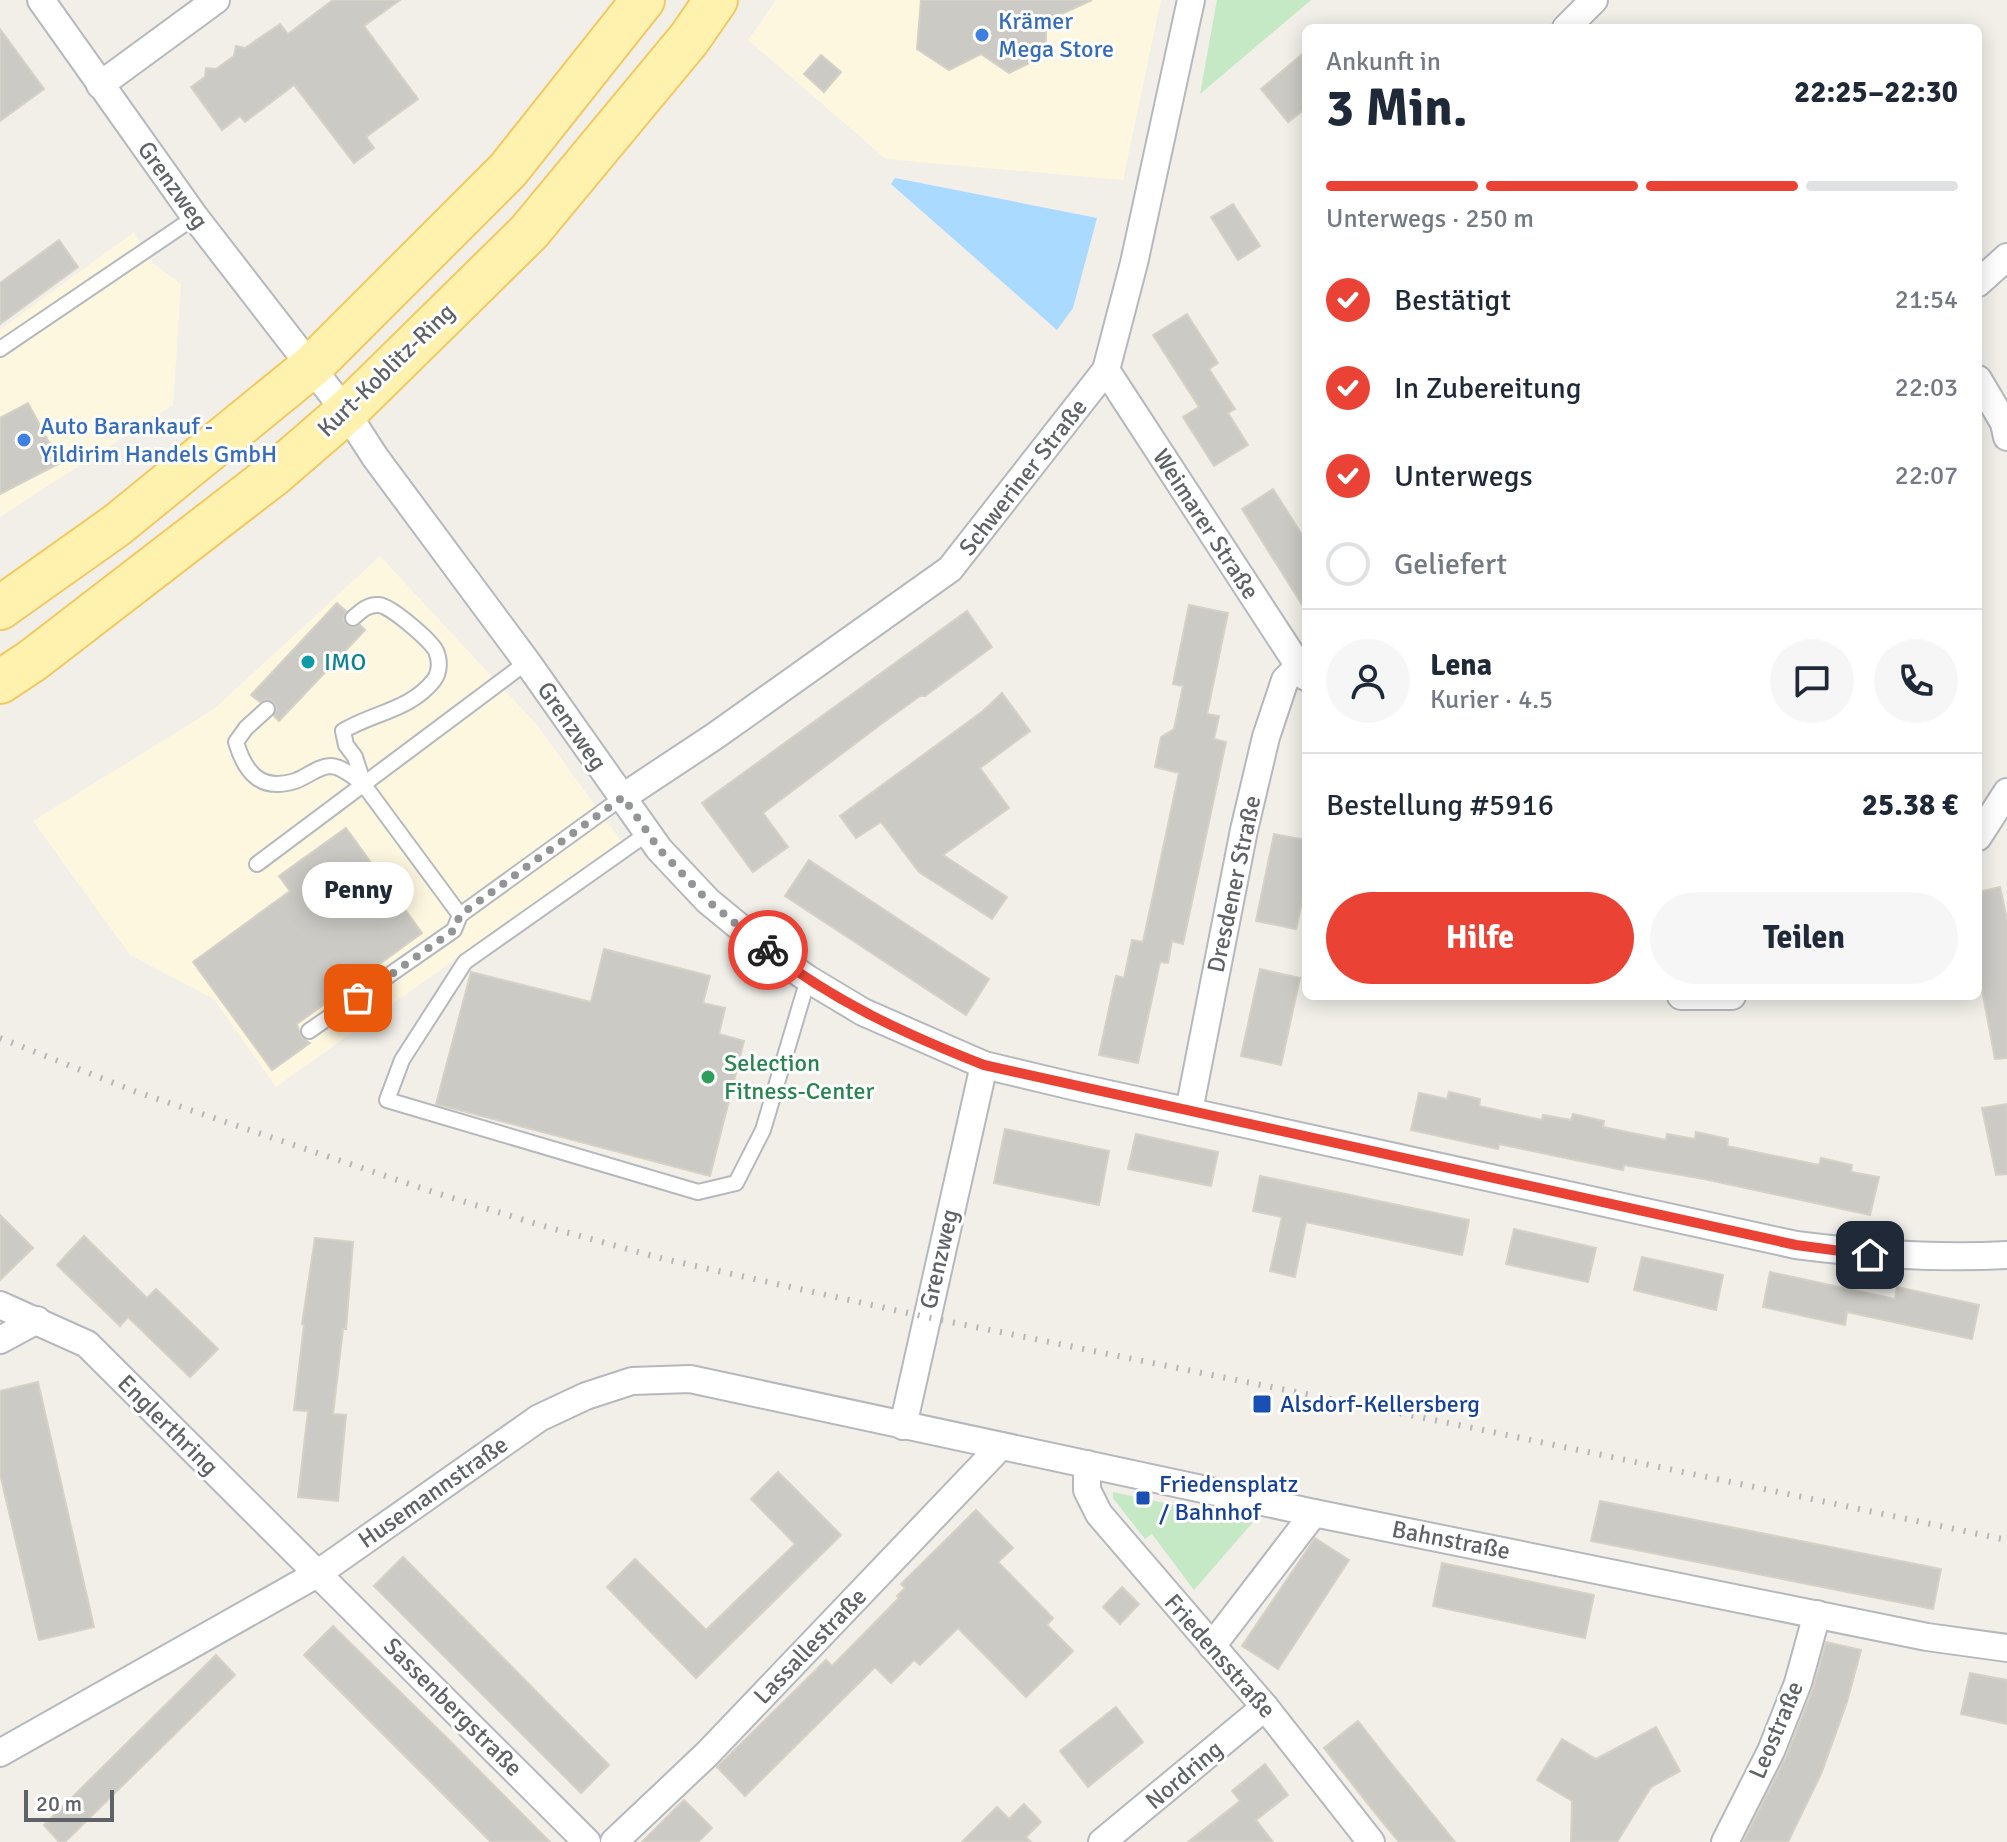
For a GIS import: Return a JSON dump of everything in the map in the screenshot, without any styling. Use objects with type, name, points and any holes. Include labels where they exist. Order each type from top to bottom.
[{"type":"main road","points":[[0,608],[117,525],[312,366],[508,170],[643,0]]},
{"type":"main road","name":"Kurt-Koblitz-Ring","points":[[0,682],[33,660],[273,475],[346,412],[529,232],[689,39],[716,0]]},
{"type":"street","name":"Grenzweg","points":[[41,0],[195,217],[346,412],[375,457],[527,662],[659,849],[708,901],[808,979],[875,1017],[984,1065],[903,1426]]},
{"type":"street","points":[[100,85],[216,0]]},
{"type":"street","name":"Schweriner Straße","points":[[623,797],[715,736],[950,569],[1106,370],[1134,263],[1191,0]]},
{"type":"street","points":[[1570,24],[1594,0]]},
{"type":"street","points":[[1982,279],[2007,257]]},
{"type":"street","name":"Weimarer Straße","points":[[1106,370],[1302,672]]},
{"type":"street","points":[[1982,386],[2004,423],[2007,437]]},
{"type":"street","name":"Dresdener Straße","points":[[1189,1111],[1262,753],[1285,680],[1302,672]]},
{"type":"street","points":[[1982,831],[2006,798]]},
{"type":"street","points":[[984,1065],[1796,1245],[1870,1255],[1955,1258],[2007,1255]]},
{"type":"street","name":"Englerthring","points":[[0,1305],[87,1344],[317,1574]]},
{"type":"street","points":[[0,1340],[37,1320]]},
{"type":"street","name":"Husemannstraße","points":[[0,1753],[317,1574],[539,1418],[586,1396],[632,1381],[690,1379],[903,1426]]},
{"type":"street","name":"Bahnstraße","points":[[903,1426],[1927,1637],[2005,1648]]},
{"type":"street","name":"Lassallestraße","points":[[614,1842],[707,1754],[1001,1446]]},
{"type":"street","name":"Friedensstraße","points":[[1087,1464],[1087,1490],[1099,1514],[1265,1707],[1371,1842]]},
{"type":"street","points":[[1212,1646],[1314,1513]]},
{"type":"street","name":"Sassenbergstraße","points":[[317,1574],[587,1842]]},
{"type":"street","name":"Leostraße","points":[[1725,1842],[1771,1751],[1798,1683],[1817,1614]]},
{"type":"street","name":"Nordring","points":[[1102,1842],[1265,1707]]},
{"type":"lane","points":[[0,349],[195,217]]},
{"type":"lane","points":[[353,618],[366,607],[377,604],[388,606],[434,647],[439,659],[438,673],[433,682],[414,697],[391,711],[343,731],[364,785]]},
{"type":"lane","points":[[257,864],[527,662]]},
{"type":"lane","points":[[267,709],[236,742],[243,764],[258,780],[275,784],[295,781],[331,766],[344,770],[364,785],[460,915]]},
{"type":"lane","points":[[309,1031],[454,930],[460,915],[623,797]]},
{"type":"lane","points":[[648,833],[465,962],[402,1060],[387,1100],[698,1192],[736,1183],[763,1130],[808,979]]},
{"type":"shaded area","points":[[776,0],[1161,0],[1123,180],[886,159],[748,40]]},
{"type":"shaded area","points":[[134,232],[153,263],[181,284],[173,405],[0,517],[0,330]]},
{"type":"shaded area","points":[[380,556],[537,725],[621,841],[276,1087],[214,999],[130,955],[33,821],[214,709]]},
{"type":"green space","points":[[1217,0],[1311,0],[1200,94]]},
{"type":"green space","points":[[1113,1492],[1253,1522],[1194,1590],[1152,1534],[1145,1539],[1113,1498]]},
{"type":"water","points":[[895,178],[1097,218],[1073,308],[1057,330],[891,184]]},
{"type":"building","points":[[333,0],[400,0],[364,26],[418,99],[366,137],[374,148],[354,163],[294,85],[245,122],[240,116],[222,130],[191,87],[205,77],[206,68],[216,69],[234,56],[236,46],[245,48],[280,24],[288,34]]},
{"type":"building","name":"Krämer Mega Store","points":[[921,0],[1092,0],[1046,21],[1046,55],[1009,73],[981,54],[949,70],[917,49]]},
{"type":"building","points":[[0,29],[44,89],[0,121]]},
{"type":"building","points":[[1302,54],[1302,111],[1288,122],[1261,89]]},
{"type":"building","points":[[821,55],[841,72],[824,92],[804,74]]},
{"type":"building","points":[[1233,204],[1260,246],[1238,260],[1211,217]]},
{"type":"building","points":[[59,240],[78,267],[0,324],[0,283]]},
{"type":"building","points":[[1187,314],[1218,363],[1209,369],[1235,409],[1228,413],[1248,445],[1214,466],[1183,417],[1199,407],[1153,335]]},
{"type":"building","name":"Auto Barankauf - Yildirim Handels GmbH","points":[[28,403],[60,463],[0,494],[0,418]]},
{"type":"building","points":[[1273,489],[1302,535],[1302,605],[1242,509]]},
{"type":"building","name":"IMO","points":[[337,603],[346,611],[343,619],[346,625],[354,628],[360,625],[365,630],[279,721],[274,716],[277,708],[274,702],[266,699],[260,702],[251,695]]},
{"type":"building","points":[[1189,605],[1228,613],[1207,714],[1219,716],[1214,739],[1226,742],[1183,944],[1172,941],[1168,963],[1160,962],[1138,1063],[1099,1055],[1116,976],[1124,978],[1132,940],[1143,942],[1179,773],[1155,767],[1161,737],[1174,729],[1183,686],[1173,684]]},
{"type":"building","points":[[967,611],[992,647],[884,722],[763,813],[788,847],[753,872],[702,803]]},
{"type":"building","points":[[1002,693],[1030,731],[980,768],[1009,808],[943,855],[1007,897],[992,919],[919,872],[881,822],[856,838],[840,816],[983,711]]},
{"type":"building","points":[[346,828],[422,933],[297,1024],[301,1037],[310,1043],[272,1070],[193,962],[290,891],[279,876]]},
{"type":"building","points":[[1274,834],[1302,839],[1302,902],[1296,929],[1256,921]]},
{"type":"building","points":[[809,860],[989,979],[966,1015],[785,896]]},
{"type":"building","points":[[2000,887],[2007,919],[2007,1058],[1995,1059],[1982,990],[1982,891]]},
{"type":"building","points":[[604,949],[710,976],[703,1003],[725,1008],[719,1034],[744,1041],[710,1176],[436,1104],[471,972],[591,1002]]},
{"type":"building","points":[[1260,969],[1300,978],[1281,1065],[1241,1056]]},
{"type":"building","points":[[1449,1092],[1480,1099],[1479,1106],[1542,1120],[1543,1115],[1571,1120],[1573,1114],[1604,1121],[1603,1127],[1666,1140],[1667,1134],[1695,1139],[1696,1132],[1728,1139],[1727,1146],[1819,1165],[1821,1158],[1852,1165],[1851,1172],[1879,1177],[1870,1215],[1704,1179],[1624,1165],[1623,1170],[1499,1144],[1498,1149],[1411,1130],[1419,1093],[1447,1099]]},
{"type":"building","points":[[2007,1104],[2007,1174],[1996,1175],[1982,1108]]},
{"type":"building","points":[[1005,1129],[1109,1151],[1099,1205],[994,1183]]},
{"type":"building","points":[[1136,1134],[1218,1152],[1211,1186],[1128,1169]]},
{"type":"building","points":[[1260,1176],[1469,1220],[1462,1255],[1306,1222],[1295,1277],[1270,1271],[1282,1217],[1253,1211]]},
{"type":"building","points":[[0,1215],[33,1248],[0,1280]]},
{"type":"building","points":[[1514,1229],[1596,1248],[1588,1282],[1506,1264]]},
{"type":"building","points":[[84,1236],[147,1298],[156,1289],[218,1349],[190,1377],[128,1317],[120,1326],[57,1265]]},
{"type":"building","points":[[315,1238],[353,1242],[346,1329],[343,1329],[333,1414],[346,1415],[338,1501],[298,1497],[308,1411],[294,1410],[302,1324]]},
{"type":"building","points":[[1642,1257],[1723,1275],[1716,1310],[1634,1290]]},
{"type":"building","points":[[1770,1272],[1895,1299],[1897,1287],[1979,1305],[1972,1339],[1847,1312],[1845,1325],[1763,1307]]},
{"type":"building","points":[[38,1382],[94,1627],[39,1640],[0,1474],[0,1391]]},
{"type":"building","points":[[778,1472],[841,1535],[696,1678],[607,1587],[635,1559],[706,1630],[795,1544],[751,1499]]},
{"type":"building","points":[[1600,1501],[1941,1569],[1933,1609],[1591,1541]]},
{"type":"building","points":[[976,1510],[1013,1548],[998,1562],[1053,1618],[1047,1625],[1073,1651],[1026,1697],[958,1628],[920,1665],[914,1660],[891,1683],[875,1667],[745,1796],[717,1767],[826,1660],[832,1666],[899,1598],[897,1596],[905,1588],[901,1584]]},
{"type":"building","points":[[1315,1538],[1349,1560],[1278,1669],[1242,1646]]},
{"type":"building","points":[[403,1557],[609,1765],[581,1793],[374,1586]]},
{"type":"building","points":[[1442,1563],[1594,1595],[1585,1638],[1433,1606]]},
{"type":"building","points":[[1122,1587],[1139,1604],[1120,1624],[1103,1607]]},
{"type":"building","points":[[333,1626],[550,1842],[491,1842],[304,1655]]},
{"type":"building","points":[[1826,1642],[1861,1650],[1847,1702],[1821,1774],[1788,1842],[1743,1842],[1786,1757],[1813,1689]]},
{"type":"building","points":[[216,1655],[235,1675],[65,1842],[59,1842],[44,1825]]},
{"type":"building","points":[[1970,1673],[2007,1680],[2007,1724],[1961,1714]]},
{"type":"building","points":[[1116,1707],[1143,1742],[1088,1787],[1060,1751]]},
{"type":"building","points":[[1358,1721],[1455,1842],[1399,1842],[1372,1809],[1324,1748]]},
{"type":"building","points":[[1656,1727],[1680,1771],[1651,1787],[1617,1842],[1571,1842],[1572,1801],[1537,1780],[1562,1739],[1596,1759]]},
{"type":"building","points":[[1265,1764],[1288,1795],[1256,1820],[1273,1842],[1188,1842],[1240,1801],[1232,1791]]},
{"type":"building","points":[[684,1800],[712,1828],[698,1842],[642,1842]]},
{"type":"building","points":[[1024,1804],[1041,1822],[1026,1837],[1031,1842],[962,1842],[997,1807],[1009,1819]]},
{"type":"railway","points":[[0,1038],[134,1091],[433,1192],[664,1259],[926,1317],[2007,1540]]},
{"type":"way so far","points":[[358,998],[454,930],[460,915],[623,797],[659,849],[708,901],[768,950]]},
{"type":"place","name":"Krämer Mega Store","points":[[982,35]]},
{"type":"place","name":"Auto Barankauf - Yildirim Handels GmbH","points":[[24,440]]},
{"type":"place","name":"IMO","points":[[308,662]]},
{"type":"place","name":"Penny","points":[[358,998]]},
{"type":"place","name":"Selection Fitness-Center","points":[[708,1077]]},
{"type":"place","name":"Alsdorf-Kellersberg","points":[[1262,1404]]},
{"type":"place","name":"Friedensplatz / Bahnhof","points":[[1143,1498]]},
{"type":"route","points":[[768,950],[808,979],[863,1012],[984,1065],[1796,1245],[1870,1255]]}]
